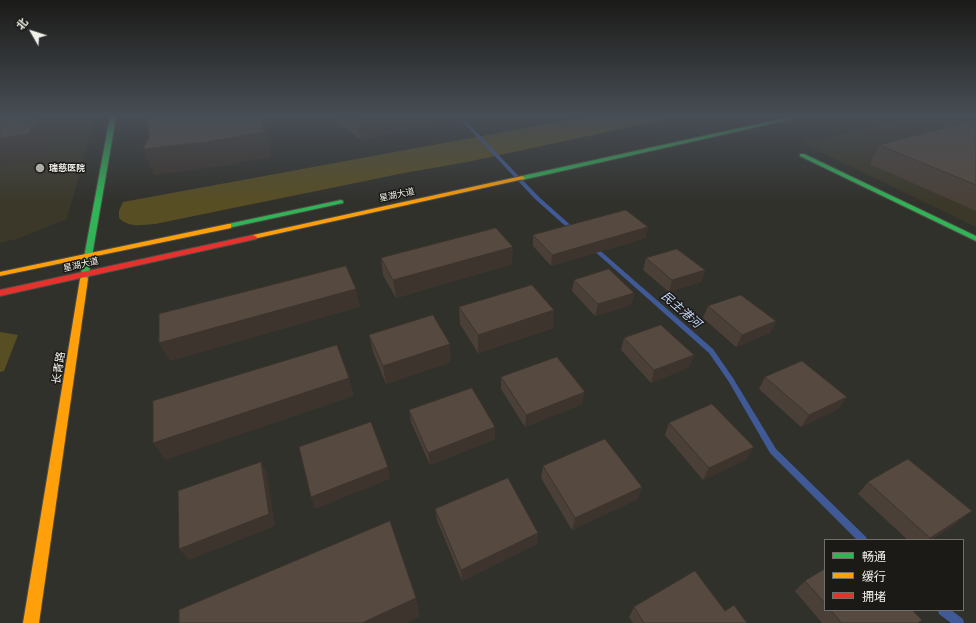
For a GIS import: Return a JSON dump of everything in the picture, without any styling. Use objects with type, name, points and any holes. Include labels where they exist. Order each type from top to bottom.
[{"type":"main road","name":"长青路","points":[[31,623],[88,255],[108,146]]},
{"type":"main road","name":"星湖大道","points":[[0,293],[666,146]]},
{"type":"main road","points":[[802,155],[976,239]]},
{"type":"main road","name":"星湖大道","points":[[0,274],[350,200]]},
{"type":"shaded area","name":"瑞慈医院","points":[[0,146],[87,146],[67,219],[17,239],[0,243]]},
{"type":"shaded area","points":[[427,146],[541,146],[155,224],[131,225],[123,221],[119,218],[119,211],[123,202]]},
{"type":"shaded area","points":[[808,146],[976,146],[976,227]]},
{"type":"shaded area","points":[[0,332],[18,335],[4,371],[0,372]]},
{"type":"building","points":[[144,146],[170,146],[143,149]]},
{"type":"building","points":[[882,146],[976,146],[976,185]]},
{"type":"building","points":[[626,210],[648,227],[552,255],[533,235]]},
{"type":"building","points":[[496,228],[513,247],[393,280],[381,258]]},
{"type":"building","points":[[677,249],[705,270],[672,280],[646,258]]},
{"type":"building","points":[[346,266],[356,289],[159,343],[159,314]]},
{"type":"building","points":[[609,269],[634,293],[598,304],[574,280]]},
{"type":"building","points":[[532,285],[554,310],[478,335],[459,307]]},
{"type":"building","points":[[741,295],[776,321],[742,335],[708,306]]},
{"type":"building","points":[[433,315],[450,344],[383,366],[369,335]]},
{"type":"building","points":[[661,325],[694,355],[654,370],[624,338]]},
{"type":"building","points":[[337,345],[349,378],[153,443],[153,401]]},
{"type":"building","points":[[557,357],[585,392],[526,415],[501,377]]},
{"type":"building","points":[[802,361],[847,397],[809,415],[765,377]]},
{"type":"building","points":[[472,388],[495,427],[428,453],[409,410]]},
{"type":"building","points":[[712,404],[754,447],[709,468],[669,423]]},
{"type":"building","points":[[371,422],[388,467],[311,497],[299,447]]},
{"type":"building","points":[[605,439],[642,487],[575,518],[543,466]]},
{"type":"building","points":[[908,459],[972,511],[930,538],[868,482]]},
{"type":"building","points":[[261,462],[269,514],[179,549],[178,491]]},
{"type":"building","points":[[508,478],[538,533],[461,570],[435,509]]},
{"type":"building","points":[[390,521],[416,598],[362,623],[179,623],[179,610]]},
{"type":"building","points":[[824,570],[824,602],[805,581]]},
{"type":"building","points":[[695,571],[725,611],[734,605],[747,623],[644,623],[634,607]]},
{"type":"building","points":[[832,611],[913,611],[922,620],[918,623],[842,623]]},
{"type":"waterway","name":"民主港河","points":[[488,146],[537,198],[573,230]]},
{"type":"waterway","name":"民主港河","points":[[594,248],[711,351],[731,380],[773,451],[862,539]]},
{"type":"waterway","name":"民主港河","points":[[944,611],[959,623]]},
{"type":"traffic: fast","points":[[84,279],[108,146]]},
{"type":"traffic: fast","points":[[522,178],[666,146]]},
{"type":"traffic: fast","points":[[802,155],[976,239]]},
{"type":"traffic: fast","points":[[228,226],[341,202]]},
{"type":"traffic: slow","points":[[253,237],[522,178]]},
{"type":"traffic: slow","points":[[0,274],[228,226]]},
{"type":"traffic: slow","points":[[31,623],[84,279]]},
{"type":"traffic: jam","points":[[0,293],[253,237]]},
{"type":"place","name":"瑞慈医院","points":[[40,168]]}]
